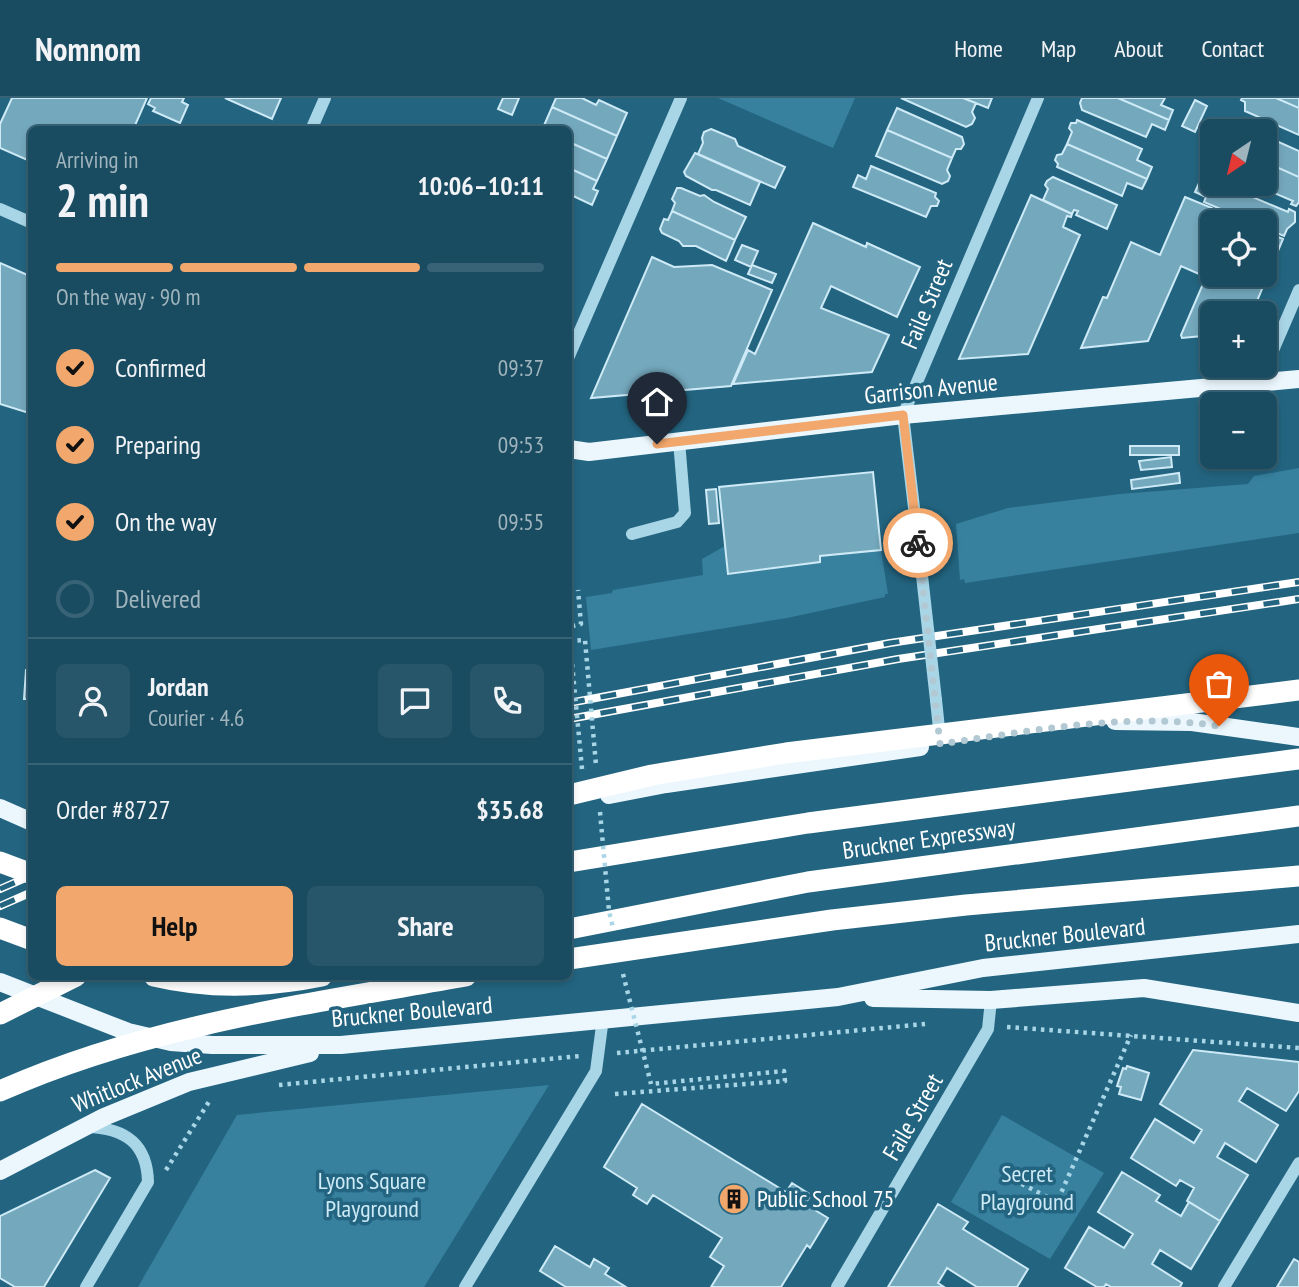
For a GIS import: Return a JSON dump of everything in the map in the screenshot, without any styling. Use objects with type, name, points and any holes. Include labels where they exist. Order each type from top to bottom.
[{"type":"highway","points":[[572,794],[652,775],[749,758],[1299,690]]},
{"type":"highway","name":"Bruckner Expressway","points":[[572,862],[808,823],[1299,759]]},
{"type":"highway","name":"Bruckner Expressway","points":[[572,928],[808,882],[1299,816]]},
{"type":"highway","points":[[0,862],[28,872]]},
{"type":"highway","points":[[572,959],[846,919],[1299,876]]},
{"type":"highway","points":[[0,928],[28,938]]},
{"type":"highway","points":[[0,1014],[68,980]]},
{"type":"highway","points":[[183,980],[220,985],[295,980]]},
{"type":"highway","points":[[0,1091],[90,1057],[191,1027],[237,1016],[443,980]]},
{"type":"main road","name":"Garrison Avenue","points":[[572,449],[589,452],[903,415],[1299,379]]},
{"type":"main road","points":[[572,802],[666,784],[1080,724],[1129,720],[1192,722],[1299,737]]},
{"type":"main road","points":[[0,807],[25,819]]},
{"type":"main road","name":"Bruckner Boulevard","points":[[0,982],[128,1032],[171,1042],[212,1045],[341,1045],[838,997],[983,968],[1299,934]]},
{"type":"main road","name":"Bruckner Boulevard","points":[[838,997],[991,1000],[1144,988],[1299,1013]]},
{"type":"main road","name":"Whitlock Avenue","points":[[0,1171],[83,1126],[188,1082],[341,1045]]},
{"type":"street","points":[[313,126],[325,98]]},
{"type":"street","points":[[572,349],[681,98]]},
{"type":"street","name":"Faile Street","points":[[940,744],[903,415],[1038,98]]},
{"type":"street","points":[[0,209],[28,221]]},
{"type":"street","points":[[1259,383],[1299,290]]},
{"type":"street","points":[[632,534],[677,522],[685,513],[680,441]]},
{"type":"street","name":"Faile Street","points":[[837,1287],[988,1029],[991,1000]]},
{"type":"street","points":[[465,1287],[596,1071],[603,1018]]},
{"type":"street","points":[[83,1126],[106,1127],[134,1142],[143,1153],[148,1168],[148,1182],[86,1287]]},
{"type":"street","points":[[1224,1287],[1299,1163]]},
{"type":"path","points":[[572,626],[581,624],[578,590]]},
{"type":"path","points":[[572,641],[585,640],[597,776]]},
{"type":"path","points":[[572,661],[583,773]]},
{"type":"path","points":[[600,803],[609,911],[614,933]]},
{"type":"path","points":[[615,1094],[785,1081],[784,1071],[651,1084],[621,967]]},
{"type":"path","points":[[634,1052],[795,1034],[927,1024]]},
{"type":"path","points":[[1014,1026],[1299,1048]]},
{"type":"path","points":[[1013,1180],[1057,1202],[1131,1035]]},
{"type":"path","points":[[273,1086],[565,1058]]},
{"type":"path","points":[[148,1182],[169,1167],[212,1096]]},
{"type":"green space","points":[[718,98],[855,98],[833,148]]},
{"type":"green space","points":[[1299,468],[1299,533],[965,583],[964,579],[960,580],[956,524],[1008,508],[1120,494],[1248,484],[1254,476]]},
{"type":"green space","points":[[725,546],[729,574],[820,562],[820,556],[881,550],[888,594],[885,594],[885,597],[787,618],[591,650],[586,597],[703,575],[702,559]]},
{"type":"green space","name":"Lyons Square Playground","points":[[549,1085],[424,1287],[138,1287],[237,1115]]},
{"type":"green space","name":"Secret Playground","points":[[1002,1115],[1104,1173],[1050,1259],[951,1202]]},
{"type":"building","points":[[12,98],[147,98],[135,126],[28,126],[28,160],[0,148],[0,124]]},
{"type":"building","points":[[151,98],[184,98],[182,102],[188,105],[180,123],[153,111],[155,108],[148,104]]},
{"type":"building","points":[[225,98],[281,98],[272,119]]},
{"type":"building","points":[[503,98],[519,98],[512,115],[498,109]]},
{"type":"building","points":[[556,98],[582,98],[596,105],[599,100],[627,113],[617,136],[552,107]]},
{"type":"building","points":[[901,98],[963,98],[976,103],[972,112],[975,118],[972,124],[966,127]]},
{"type":"building","points":[[963,98],[992,98],[988,108]]},
{"type":"building","points":[[1082,98],[1118,98],[1169,120],[1165,130],[1152,124],[1146,137],[1082,110]]},
{"type":"building","points":[[1118,98],[1165,98],[1161,105],[1173,110],[1169,120]]},
{"type":"building","points":[[1276,98],[1299,108],[1299,135],[1278,126],[1278,119],[1263,119],[1245,111],[1245,102],[1241,100]]},
{"type":"building","points":[[1276,98],[1299,98],[1299,108]]},
{"type":"building","points":[[1195,100],[1207,106],[1195,132],[1182,126]]},
{"type":"building","points":[[552,107],[617,136],[607,159],[572,143],[572,126],[544,126]]},
{"type":"building","points":[[897,108],[962,137],[964,144],[961,149],[956,149],[952,158],[887,130]]},
{"type":"building","points":[[1077,120],[1142,149],[1137,160],[1152,167],[1147,179],[1067,144],[1072,132],[1069,128],[1071,123],[1076,123]]},
{"type":"building","points":[[711,129],[735,139],[738,146],[785,167],[775,188],[698,154],[704,132]]},
{"type":"building","points":[[887,130],[952,158],[947,170],[950,176],[948,181],[942,184],[876,156]]},
{"type":"building","points":[[1278,142],[1299,151],[1299,177],[1278,168]]},
{"type":"building","points":[[572,143],[607,159],[597,181],[572,169]]},
{"type":"building","points":[[1067,144],[1147,179],[1142,189],[1127,183],[1122,196],[1057,167],[1057,155],[1062,154]]},
{"type":"building","points":[[695,153],[760,182],[750,205],[686,176],[684,172]]},
{"type":"building","points":[[871,166],[936,193],[935,197],[939,201],[937,206],[931,206],[926,217],[853,187],[858,175],[866,179]]},
{"type":"building","points":[[1278,168],[1299,177],[1299,202],[1296,206],[1291,204],[1293,201],[1278,195]]},
{"type":"building","points":[[572,169],[597,181],[593,189],[598,191],[592,205],[572,195]]},
{"type":"building","points":[[1053,177],[1117,205],[1107,229],[1076,215],[1078,211],[1074,210],[1072,214],[1043,200],[1048,189],[1045,185]]},
{"type":"building","points":[[1200,183],[1200,194],[1195,192]]},
{"type":"building","points":[[677,188],[704,195],[746,217],[735,240],[672,211],[675,203],[672,199]]},
{"type":"building","points":[[1031,195],[1072,214],[1071,217],[1067,216],[1063,227],[1080,235],[1028,354],[959,359]]},
{"type":"building","points":[[1204,196],[1250,196],[1288,212],[1289,209],[1295,212],[1295,222],[1284,236],[1277,233],[1277,210],[1223,210],[1204,202],[1206,197]]},
{"type":"building","points":[[1185,197],[1212,208],[1200,210],[1200,274],[1181,266],[1148,341],[1081,348],[1103,297],[1107,298],[1131,242],[1160,255]]},
{"type":"building","points":[[672,211],[735,240],[726,261],[696,246],[683,246],[679,241],[662,233],[660,229],[664,219],[668,220]]},
{"type":"building","points":[[813,223],[920,267],[897,317],[831,286],[821,308],[889,335],[872,372],[733,384],[748,350],[755,354]]},
{"type":"building","points":[[1277,236],[1283,239],[1277,253]]},
{"type":"building","points":[[742,245],[758,251],[751,267],[735,260]]},
{"type":"building","points":[[652,257],[674,267],[712,265],[772,290],[731,386],[591,398]]},
{"type":"building","points":[[0,263],[28,275],[28,413],[0,404]]},
{"type":"building","points":[[752,265],[776,274],[772,283],[748,274]]},
{"type":"building","points":[[1202,287],[1263,287],[1257,301],[1200,301],[1200,336],[1182,338]]},
{"type":"building","points":[[1130,446],[1179,446],[1179,455],[1130,455]]},
{"type":"building","points":[[1171,457],[1172,467],[1141,470],[1139,461]]},
{"type":"building","points":[[873,472],[881,550],[820,556],[820,562],[728,574],[719,487]]},
{"type":"building","points":[[1179,473],[1180,483],[1132,489],[1131,480]]},
{"type":"building","points":[[716,489],[719,523],[709,524],[706,490]]},
{"type":"building","points":[[26,670],[28,670],[28,699],[24,699]]},
{"type":"building","points":[[1193,1050],[1299,1062],[1299,1091],[1286,1111],[1247,1088],[1239,1101],[1278,1125],[1256,1162],[1225,1143],[1217,1157],[1248,1175],[1220,1221],[1187,1201],[1194,1188],[1180,1180],[1176,1186],[1131,1158],[1155,1119],[1194,1143],[1202,1130],[1160,1104]]},
{"type":"building","points":[[1127,1066],[1149,1073],[1141,1100],[1119,1094],[1121,1087],[1117,1086],[1123,1068],[1126,1069]]},
{"type":"building","name":"Public School 75","points":[[642,1104],[786,1192],[792,1183],[811,1195],[805,1204],[828,1218],[810,1248],[807,1245],[781,1287],[711,1287],[724,1266],[710,1257],[722,1238],[653,1195],[647,1204],[633,1195],[637,1188],[604,1167]]},
{"type":"building","points":[[95,1170],[110,1178],[44,1287],[15,1287],[0,1278],[0,1216]]},
{"type":"building","points":[[1122,1172],[1160,1195],[1156,1201],[1181,1216],[1189,1202],[1220,1221],[1191,1269],[1160,1250],[1152,1264],[1182,1283],[1180,1287],[1111,1287],[1106,1284],[1104,1287],[1097,1287],[1065,1268],[1089,1227],[1124,1248],[1133,1234],[1098,1212]]},
{"type":"building","points":[[938,1204],[968,1222],[963,1229],[1028,1269],[1017,1287],[977,1287],[947,1268],[938,1283],[944,1287],[888,1287]]},
{"type":"building","points":[[555,1246],[590,1267],[594,1259],[609,1268],[605,1274],[626,1287],[566,1287],[540,1271]]},
{"type":"building","points":[[1294,1259],[1299,1262],[1299,1287],[1277,1287]]},
{"type":"railway","points":[[572,702],[890,643],[1299,582]]},
{"type":"railway","points":[[572,718],[898,659],[1299,599]]},
{"type":"railway","points":[[0,889],[28,877]]},
{"type":"railway","points":[[0,906],[28,894]]},
{"type":"way so far","points":[[918,543],[940,744],[1080,724],[1129,720],[1192,722],[1219,726]]},
{"type":"place","name":"Public School 75","points":[[734,1199]]},
{"type":"route","points":[[657,444],[903,415],[918,543]]}]
